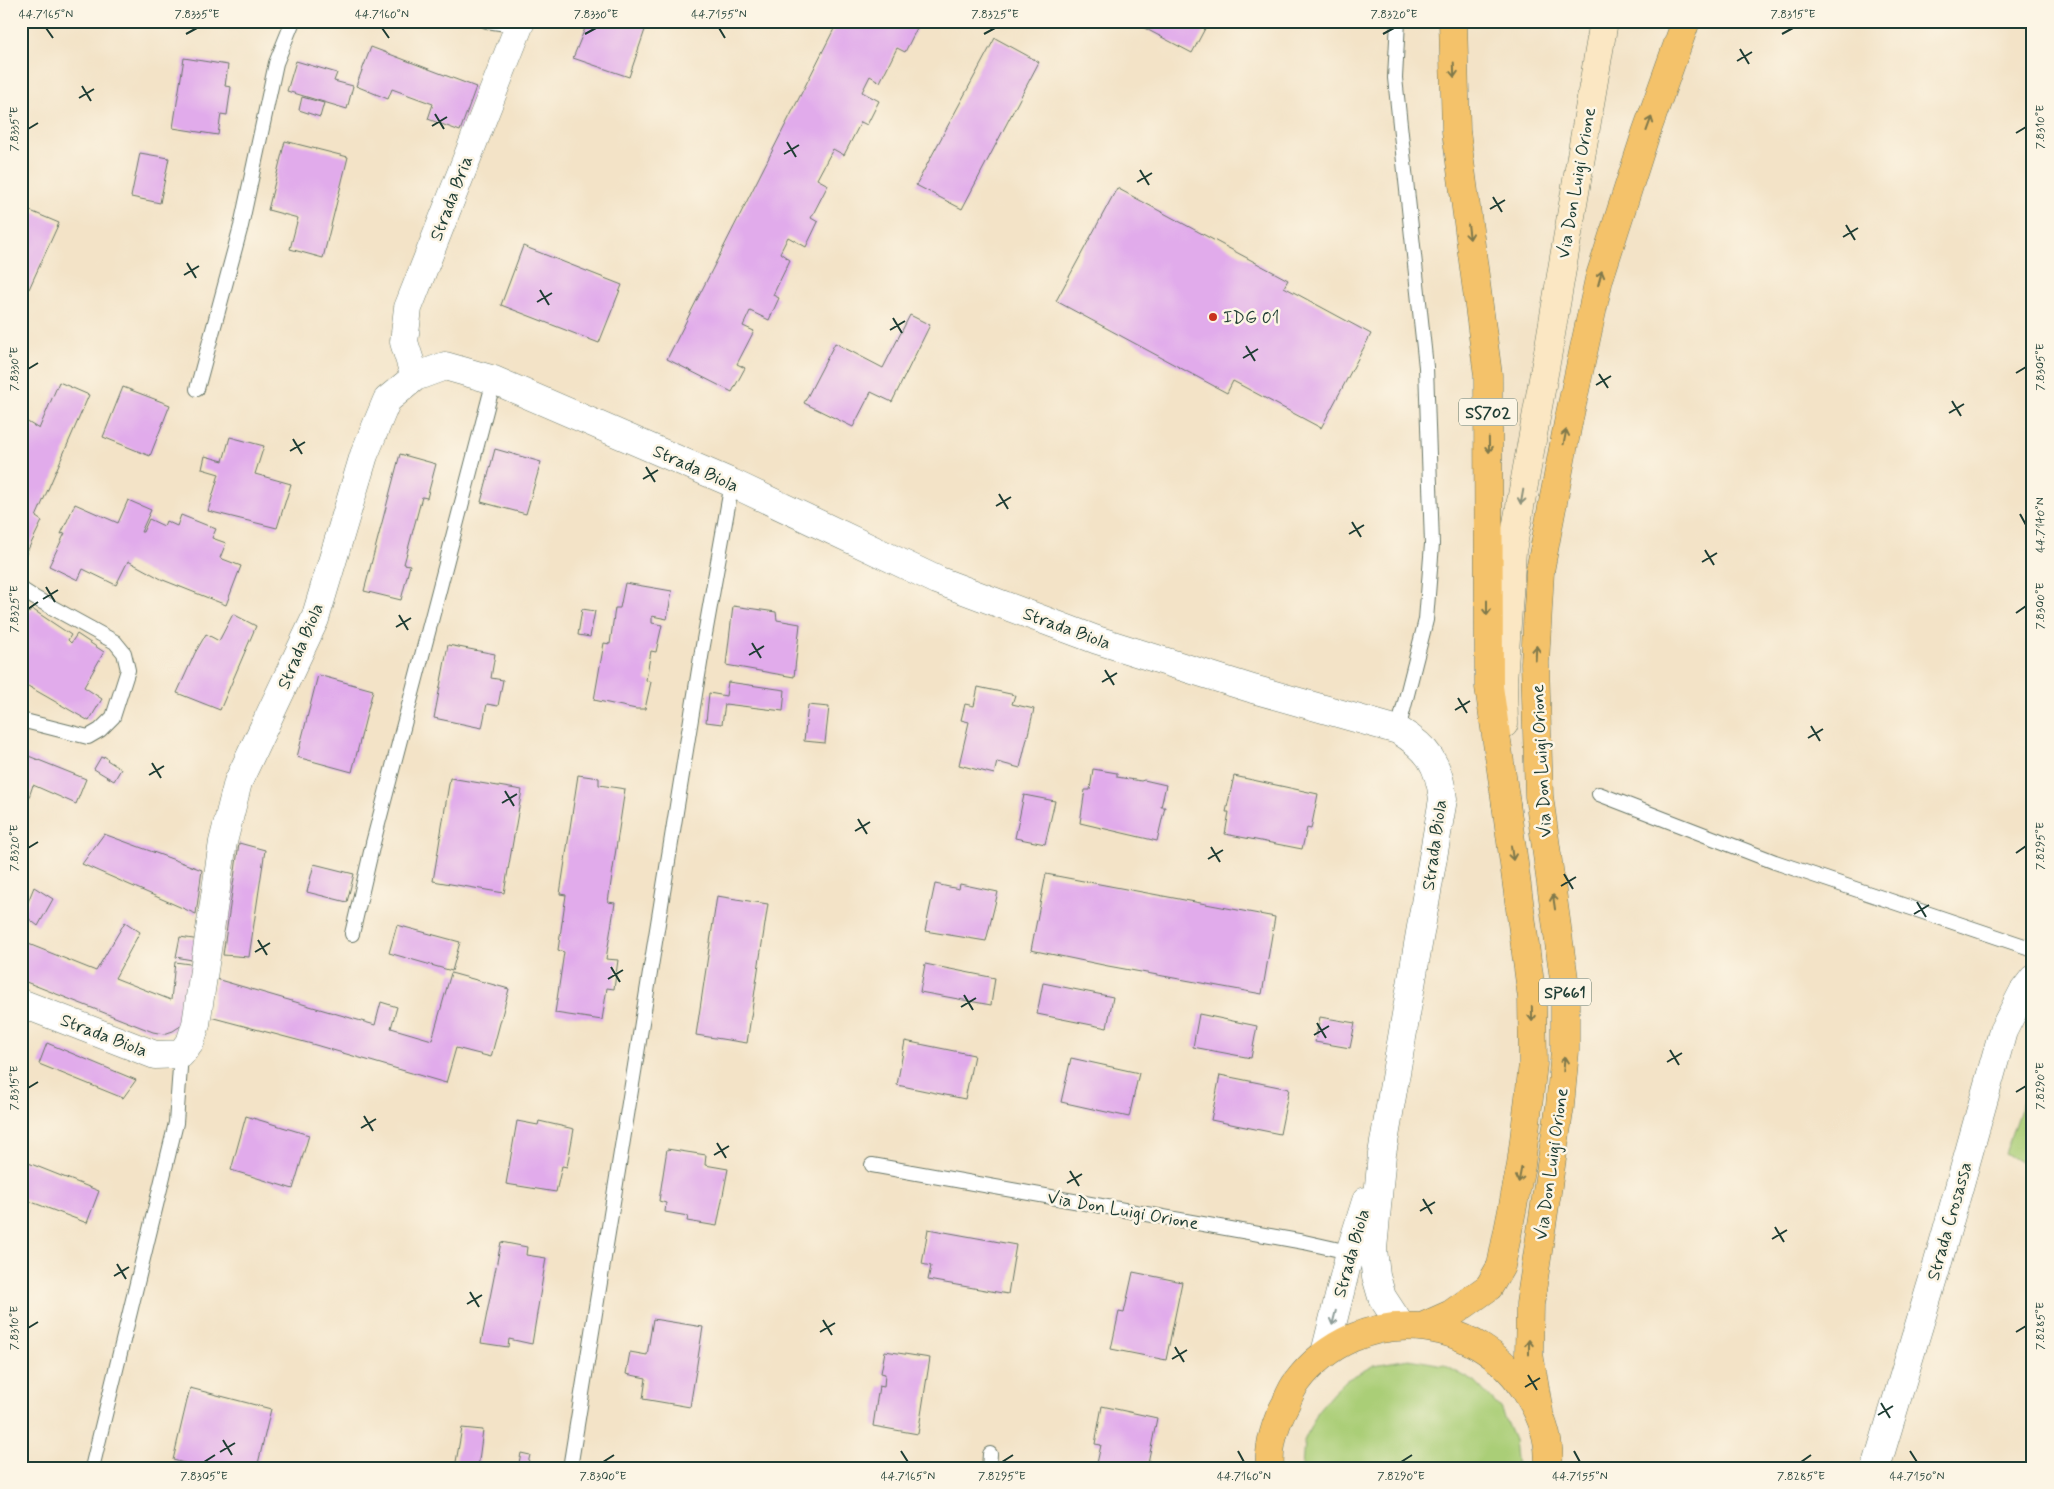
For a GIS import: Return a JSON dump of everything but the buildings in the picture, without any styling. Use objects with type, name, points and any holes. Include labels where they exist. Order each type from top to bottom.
[{"type":"main road","name":"SS702","points":[[1453,21],[1456,131],[1488,375],[1489,686],[1506,804]]},
{"type":"main road","name":"Via Don Luigi Orione","points":[[1413,1326],[1451,1314],[1489,1287],[1501,1266],[1522,1166],[1533,1064],[1532,998],[1506,804],[1503,681],[1512,551],[1604,21]]},
{"type":"main road","points":[[1540,571],[1568,423],[1599,279],[1646,133],[1686,21]]},
{"type":"main road","name":"Via Don Luigi Orione","points":[[1539,1412],[1529,1354],[1530,1304],[1560,1106],[1565,1051],[1565,986],[1539,796],[1536,663],[1549,346]]},
{"type":"main road","name":"SP661","points":[[1270,1468],[1278,1419],[1296,1383],[1325,1354],[1361,1334],[1413,1326],[1460,1336],[1493,1354],[1519,1380],[1539,1412],[1553,1463]]},
{"type":"street","name":"Strada Bria","points":[[415,377],[404,342],[408,308],[520,24]]},
{"type":"street","name":"Strada Biola","points":[[21,1003],[156,1054],[181,1054],[191,1040],[196,1024],[223,842],[238,782],[315,619],[364,455],[384,408],[388,400],[415,377],[445,366],[494,380],[732,483],[937,580],[1097,640],[1398,730],[1417,741],[1431,758],[1440,777],[1443,799],[1382,1154],[1362,1254],[1325,1354]]},
{"type":"street","name":"Strada Crosassa","points":[[1876,1468],[1936,1269],[2004,1031],[2023,992],[2033,979]]},
{"type":"street","name":"Strada Biola","points":[[1362,1254],[1376,1276],[1382,1297],[1413,1326]]},
{"type":"lane","points":[[197,389],[241,226],[276,63],[293,21]]},
{"type":"lane","points":[[486,21],[520,24]]},
{"type":"lane","points":[[1398,21],[1395,78],[1426,367],[1432,544],[1426,620],[1398,730]]},
{"type":"lane","points":[[352,934],[375,833],[494,380]]},
{"type":"lane","points":[[570,1468],[699,671],[732,483]]},
{"type":"lane","points":[[21,589],[115,642],[124,653],[128,670],[113,717],[100,730],[88,737],[21,720]]},
{"type":"lane","points":[[1599,794],[1775,862],[2033,949]]},
{"type":"lane","points":[[92,1468],[176,1123],[181,1054]]},
{"type":"lane","name":"Via Don Luigi Orione","points":[[872,1165],[1362,1254]]},
{"type":"green space","points":[[2023,1100],[2033,1107],[2033,1170],[2005,1153]]},
{"type":"green space","points":[[1409,1359],[1444,1365],[1475,1382],[1500,1408],[1514,1440],[1517,1468],[1302,1468],[1304,1441],[1319,1409],[1343,1382],[1374,1365]]},
{"type":"place","name":"IDG 01","points":[[1213,317]]}]
